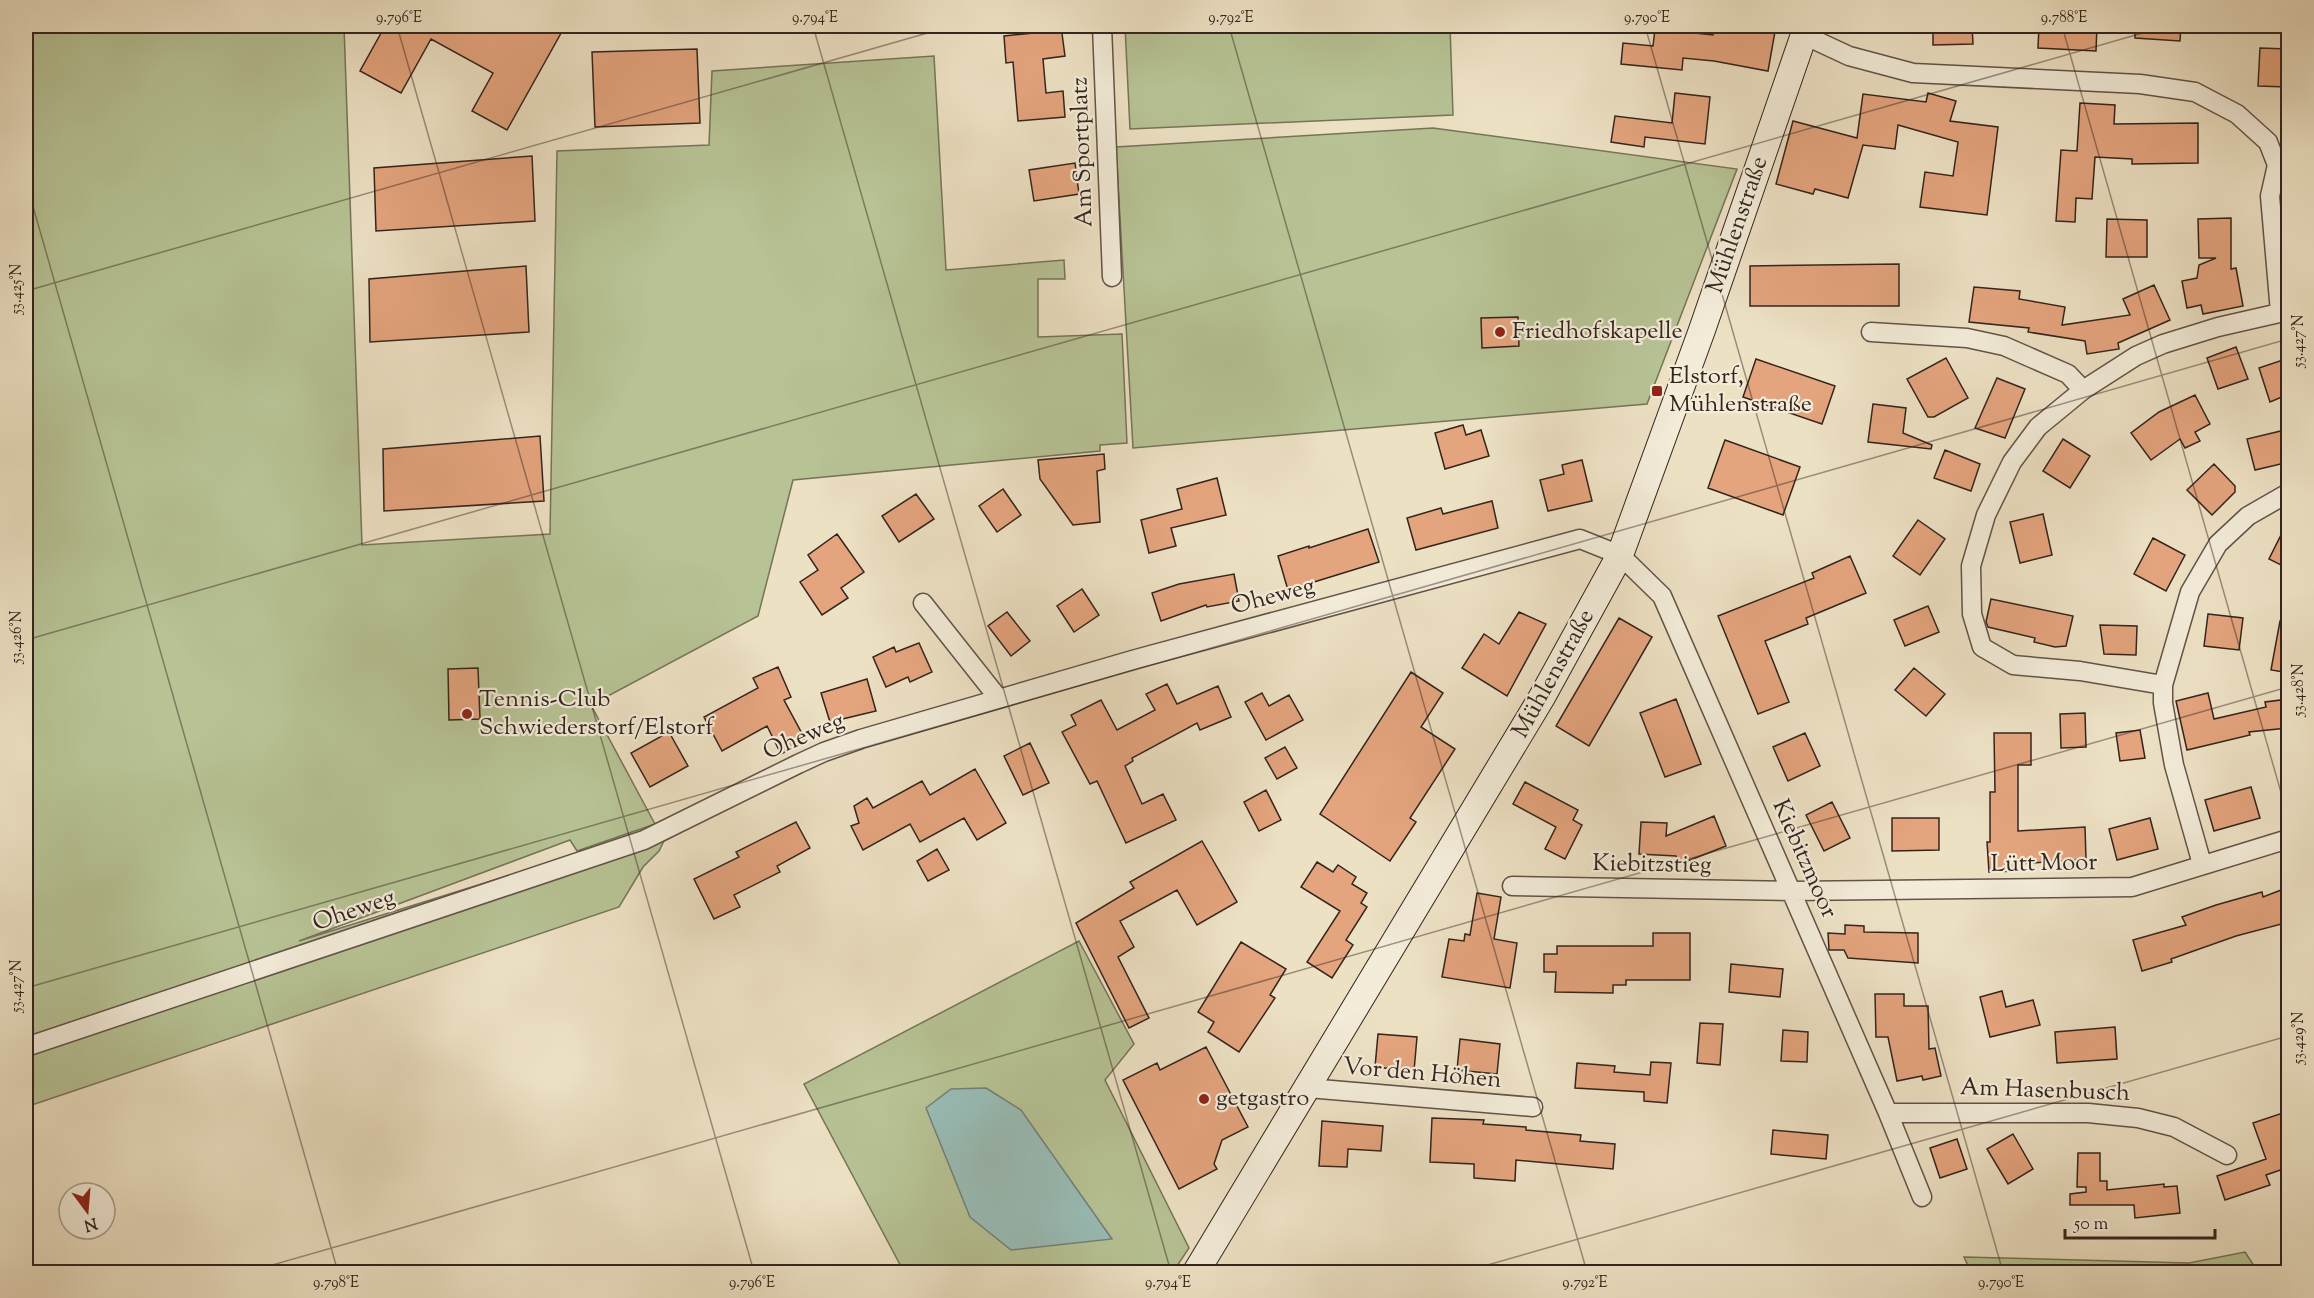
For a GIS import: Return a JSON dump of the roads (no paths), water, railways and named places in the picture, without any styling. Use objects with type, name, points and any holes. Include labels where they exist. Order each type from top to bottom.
[{"type":"main road","name":"Mühlenstraße","points":[[1196,1272],[1542,697],[1620,555],[1702,330],[1806,30]]},
{"type":"street","name":"Am Sportplatz","points":[[1102,26],[1112,277]]},
{"type":"street","points":[[1806,30],[1849,56],[1913,73],[2140,84],[2195,92],[2237,114],[2268,142],[2277,165],[2270,196],[2284,312],[2218,327],[2163,344],[2136,356],[2083,390],[2038,427],[2012,462],[1986,515],[1971,566],[1972,614],[1982,647],[2013,665],[2080,671],[2163,685]]},
{"type":"street","points":[[1870,332],[1967,339],[2004,346],[2068,374],[2083,390]]},
{"type":"street","points":[[2202,864],[2174,765],[2163,703],[2163,685],[2190,592],[2218,544],[2248,516],[2289,493]]},
{"type":"street","name":"Oheweg","points":[[26,1047],[644,840],[824,752],[999,699],[1580,539],[1620,555]]},
{"type":"street","name":"Kiebitzmoor","points":[[1620,555],[1662,596],[1792,891],[1922,1197]]},
{"type":"street","points":[[923,603],[999,699]]},
{"type":"street","name":"Lütt Moor","points":[[1792,891],[2132,887],[2289,838]]},
{"type":"street","name":"Kiebitzstieg","points":[[1512,886],[1792,891]]},
{"type":"street","name":"Vor den Höhen","points":[[1308,1088],[1533,1107]]},
{"type":"street","name":"Am Hasenbusch","points":[[1888,1113],[2088,1113],[2138,1118],[2174,1127],[2227,1155]]},
{"type":"water","points":[[986,1088],[1021,1110],[1112,1239],[1011,1250],[970,1217],[926,1108],[951,1089]]},
{"type":"place","name":"Friedhofskapelle","points":[[1500,332]]},
{"type":"place","name":"Elstorf, Mühlenstraße","points":[[1657,391]]},
{"type":"place","name":"Tennis-Club Schwiederstorf/Elstorf","points":[[467,714]]},
{"type":"place","name":"getgastro","points":[[1204,1099]]}]
